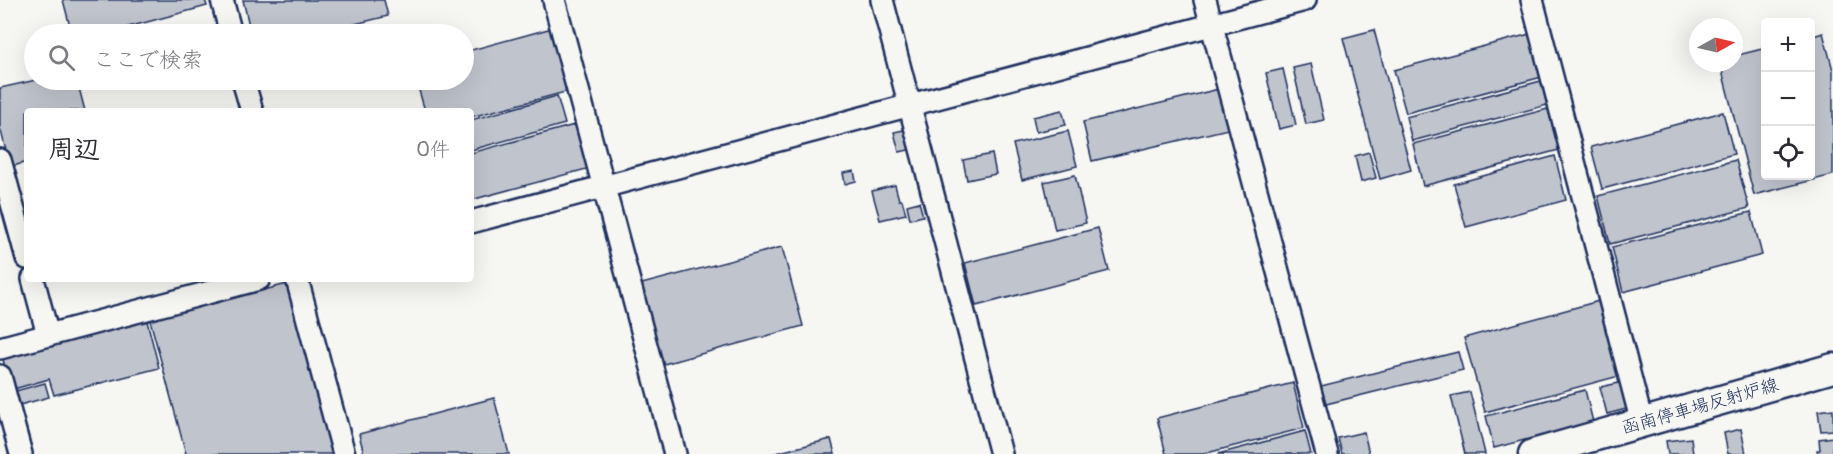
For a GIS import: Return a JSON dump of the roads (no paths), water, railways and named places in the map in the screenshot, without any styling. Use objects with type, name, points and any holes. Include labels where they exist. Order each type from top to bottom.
[{"type":"main road","name":"函南停車場反射炉線","points":[[1533,454],[1833,368]]},
{"type":"street","points":[[222,0],[228,24]]},
{"type":"street","points":[[554,0],[675,454]]},
{"type":"street","points":[[882,0],[1001,454]]},
{"type":"street","points":[[1205,0],[1327,454]]},
{"type":"street","points":[[474,221],[1305,0]]},
{"type":"street","points":[[1532,0],[1642,423]]},
{"type":"street","points":[[246,90],[251,108]]},
{"type":"street","points":[[0,160],[24,247]]},
{"type":"street","points":[[34,282],[48,335]]},
{"type":"street","points":[[0,348],[248,282]]},
{"type":"street","points":[[298,282],[344,454]]},
{"type":"street","points":[[0,376],[21,454]]}]
